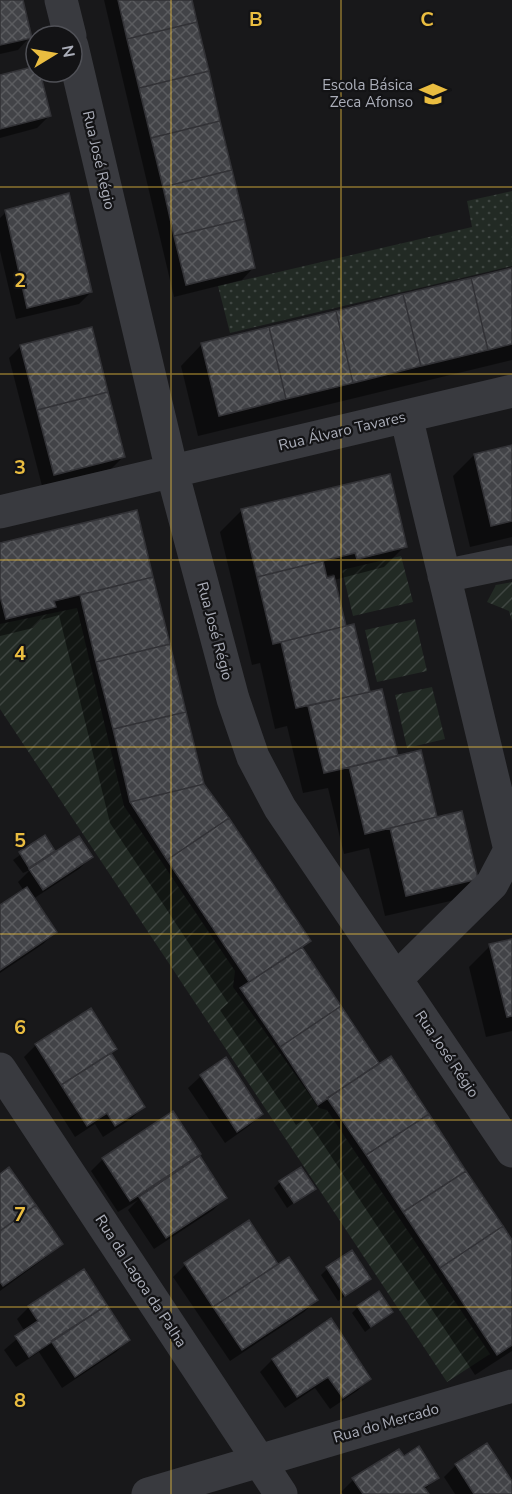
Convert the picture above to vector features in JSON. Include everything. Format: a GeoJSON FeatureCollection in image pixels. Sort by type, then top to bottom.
{"type":"FeatureCollection","features":[{"type":"Feature","properties":{"kind":"street"},"geometry":{"type":"LineString","coordinates":[[61,0],[67,24]]}},
{"type":"Feature","properties":{"kind":"street","name":"Rua José Régio"},"geometry":{"type":"LineString","coordinates":[[81,84],[172,471],[233,699],[253,757],[280,808],[512,1151]]}},
{"type":"Feature","properties":{"kind":"street","name":"Rua Álvaro Tavares"},"geometry":{"type":"LineString","coordinates":[[0,512],[512,392]]}},
{"type":"Feature","properties":{"kind":"street"},"geometry":{"type":"LineString","coordinates":[[396,979],[492,884],[511,850],[406,416]]}},
{"type":"Feature","properties":{"kind":"street"},"geometry":{"type":"LineString","coordinates":[[444,576],[512,562]]}},
{"type":"Feature","properties":{"kind":"street","name":"Rua da Lagoa da Palha"},"geometry":{"type":"LineString","coordinates":[[0,1069],[281,1494]]}},
{"type":"Feature","properties":{"kind":"street","name":"Rua do Mercado"},"geometry":{"type":"LineString","coordinates":[[148,1494],[512,1386]]}},
{"type":"Feature","properties":{"kind":"shaded area"},"geometry":{"type":"Polygon","coordinates":[[[512,191],[512,266],[230,333],[218,286],[472,227],[467,201],[512,191]]]}},
{"type":"Feature","properties":{"kind":"shaded area"},"geometry":{"type":"Polygon","coordinates":[[[401,556],[413,602],[353,616],[342,570],[401,556]]]}},
{"type":"Feature","properties":{"kind":"shaded area"},"geometry":{"type":"Polygon","coordinates":[[[512,582],[512,621],[509,611],[487,602],[496,585],[512,582]]]}},
{"type":"Feature","properties":{"kind":"shaded area"},"geometry":{"type":"Polygon","coordinates":[[[77,608],[124,806],[235,971],[233,987],[319,1108],[327,1110],[490,1354],[447,1382],[0,709],[0,624],[77,608]]]}},
{"type":"Feature","properties":{"kind":"shaded area"},"geometry":{"type":"Polygon","coordinates":[[[415,619],[427,671],[377,682],[365,630],[415,619]]]}},
{"type":"Feature","properties":{"kind":"shaded area"},"geometry":{"type":"Polygon","coordinates":[[[432,687],[445,739],[407,748],[395,695],[432,687]]]}},
{"type":"Feature","properties":{"kind":"building"},"geometry":{"type":"Polygon","coordinates":[[[0,0],[23,0],[29,24],[24,24],[24,40],[0,45],[0,0]]]}},
{"type":"Feature","properties":{"kind":"building"},"geometry":{"type":"Polygon","coordinates":[[[118,0],[192,0],[197,22],[127,39],[118,0]]]}},
{"type":"Feature","properties":{"kind":"building"},"geometry":{"type":"Polygon","coordinates":[[[197,22],[209,71],[139,88],[127,39],[197,22]]]}},
{"type":"Feature","properties":{"kind":"building"},"geometry":{"type":"Polygon","coordinates":[[[24,69],[24,84],[43,84],[51,116],[0,129],[0,75],[24,69]]]}},
{"type":"Feature","properties":{"kind":"building"},"geometry":{"type":"Polygon","coordinates":[[[209,71],[220,121],[151,138],[139,88],[209,71]]]}},
{"type":"Feature","properties":{"kind":"building"},"geometry":{"type":"Polygon","coordinates":[[[220,121],[232,170],[163,187],[151,138],[220,121]]]}},
{"type":"Feature","properties":{"kind":"building"},"geometry":{"type":"Polygon","coordinates":[[[232,170],[244,219],[174,236],[163,187],[232,170]]]}},
{"type":"Feature","properties":{"kind":"building"},"geometry":{"type":"Polygon","coordinates":[[[69,193],[92,292],[27,308],[5,210],[69,193]]]}},
{"type":"Feature","properties":{"kind":"building"},"geometry":{"type":"Polygon","coordinates":[[[244,219],[255,268],[186,285],[174,236],[244,219]]]}},
{"type":"Feature","properties":{"kind":"building"},"geometry":{"type":"Polygon","coordinates":[[[512,268],[512,344],[488,350],[471,278],[512,268]]]}},
{"type":"Feature","properties":{"kind":"building"},"geometry":{"type":"Polygon","coordinates":[[[471,278],[488,350],[421,366],[403,294],[471,278]]]}},
{"type":"Feature","properties":{"kind":"building"},"geometry":{"type":"Polygon","coordinates":[[[403,294],[421,366],[353,383],[336,311],[403,294]]]}},
{"type":"Feature","properties":{"kind":"building"},"geometry":{"type":"Polygon","coordinates":[[[336,311],[353,383],[286,399],[269,327],[336,311]]]}},
{"type":"Feature","properties":{"kind":"building"},"geometry":{"type":"Polygon","coordinates":[[[92,327],[108,392],[37,410],[20,345],[92,327]]]}},
{"type":"Feature","properties":{"kind":"building"},"geometry":{"type":"Polygon","coordinates":[[[269,327],[286,399],[219,416],[201,343],[269,327]]]}},
{"type":"Feature","properties":{"kind":"building"},"geometry":{"type":"Polygon","coordinates":[[[108,392],[125,457],[54,475],[37,410],[108,392]]]}},
{"type":"Feature","properties":{"kind":"building"},"geometry":{"type":"Polygon","coordinates":[[[512,445],[512,521],[491,526],[474,454],[512,445]]]}},
{"type":"Feature","properties":{"kind":"building"},"geometry":{"type":"Polygon","coordinates":[[[390,474],[407,547],[357,559],[355,553],[257,577],[241,509],[390,474]]]}},
{"type":"Feature","properties":{"kind":"building"},"geometry":{"type":"Polygon","coordinates":[[[137,510],[153,577],[54,601],[56,607],[6,619],[0,596],[0,543],[137,510]]]}},
{"type":"Feature","properties":{"kind":"building"},"geometry":{"type":"Polygon","coordinates":[[[323,561],[327,578],[334,576],[346,626],[273,644],[257,577],[323,561]]]}},
{"type":"Feature","properties":{"kind":"building"},"geometry":{"type":"Polygon","coordinates":[[[153,577],[170,644],[96,662],[80,595],[153,577]]]}},
{"type":"Feature","properties":{"kind":"building"},"geometry":{"type":"Polygon","coordinates":[[[354,624],[370,692],[296,708],[281,642],[354,624]]]}},
{"type":"Feature","properties":{"kind":"building"},"geometry":{"type":"Polygon","coordinates":[[[170,644],[186,712],[113,729],[96,662],[170,644]]]}},
{"type":"Feature","properties":{"kind":"building"},"geometry":{"type":"Polygon","coordinates":[[[382,689],[398,756],[324,773],[308,706],[382,689]]]}},
{"type":"Feature","properties":{"kind":"building"},"geometry":{"type":"Polygon","coordinates":[[[186,712],[204,784],[130,802],[113,729],[186,712]]]}},
{"type":"Feature","properties":{"kind":"building"},"geometry":{"type":"Polygon","coordinates":[[[421,750],[437,817],[365,834],[349,767],[421,750]]]}},
{"type":"Feature","properties":{"kind":"building"},"geometry":{"type":"Polygon","coordinates":[[[204,784],[229,818],[167,860],[130,802],[204,784]]]}},
{"type":"Feature","properties":{"kind":"building"},"geometry":{"type":"Polygon","coordinates":[[[462,811],[478,879],[406,896],[390,828],[462,811]]]}},
{"type":"Feature","properties":{"kind":"building"},"geometry":{"type":"Polygon","coordinates":[[[229,818],[311,941],[249,982],[167,860],[229,818]]]}},
{"type":"Feature","properties":{"kind":"building"},"geometry":{"type":"Polygon","coordinates":[[[45,835],[55,851],[29,868],[19,852],[45,835]]]}},
{"type":"Feature","properties":{"kind":"building"},"geometry":{"type":"Polygon","coordinates":[[[79,836],[93,857],[43,890],[29,869],[79,836]]]}},
{"type":"Feature","properties":{"kind":"building"},"geometry":{"type":"Polygon","coordinates":[[[27,887],[57,932],[0,970],[0,905],[27,887]]]}},
{"type":"Feature","properties":{"kind":"building"},"geometry":{"type":"Polygon","coordinates":[[[512,939],[512,1016],[507,1017],[489,944],[512,939]]]}},
{"type":"Feature","properties":{"kind":"building"},"geometry":{"type":"Polygon","coordinates":[[[302,947],[341,1006],[280,1047],[240,988],[302,947]]]}},
{"type":"Feature","properties":{"kind":"building"},"geometry":{"type":"Polygon","coordinates":[[[341,1006],[379,1063],[318,1105],[280,1047],[341,1006]]]}},
{"type":"Feature","properties":{"kind":"building"},"geometry":{"type":"Polygon","coordinates":[[[91,1008],[117,1049],[61,1085],[35,1044],[91,1008]]]}},
{"type":"Feature","properties":{"kind":"building"},"geometry":{"type":"Polygon","coordinates":[[[111,1053],[145,1107],[115,1126],[107,1113],[87,1126],[61,1085],[111,1053]]]}},
{"type":"Feature","properties":{"kind":"building"},"geometry":{"type":"Polygon","coordinates":[[[391,1056],[429,1114],[366,1155],[327,1098],[391,1056]]]}},
{"type":"Feature","properties":{"kind":"building"},"geometry":{"type":"Polygon","coordinates":[[[226,1057],[263,1114],[237,1132],[200,1075],[226,1057]]]}},
{"type":"Feature","properties":{"kind":"building"},"geometry":{"type":"Polygon","coordinates":[[[173,1111],[201,1154],[130,1201],[102,1158],[173,1111]]]}},
{"type":"Feature","properties":{"kind":"building"},"geometry":{"type":"Polygon","coordinates":[[[429,1114],[466,1171],[403,1212],[366,1155],[429,1114]]]}},
{"type":"Feature","properties":{"kind":"building"},"geometry":{"type":"Polygon","coordinates":[[[200,1156],[227,1198],[166,1238],[139,1197],[200,1156]]]}},
{"type":"Feature","properties":{"kind":"building"},"geometry":{"type":"Polygon","coordinates":[[[9,1167],[36,1205],[0,1231],[0,1174],[9,1167]]]}},
{"type":"Feature","properties":{"kind":"building"},"geometry":{"type":"Polygon","coordinates":[[[301,1167],[316,1189],[294,1203],[279,1181],[301,1167]]]}},
{"type":"Feature","properties":{"kind":"building"},"geometry":{"type":"Polygon","coordinates":[[[466,1171],[503,1226],[440,1268],[403,1212],[466,1171]]]}},
{"type":"Feature","properties":{"kind":"building"},"geometry":{"type":"Polygon","coordinates":[[[36,1205],[63,1244],[3,1286],[0,1282],[0,1231],[36,1205]]]}},
{"type":"Feature","properties":{"kind":"building"},"geometry":{"type":"Polygon","coordinates":[[[249,1220],[278,1264],[213,1307],[184,1263],[249,1220]]]}},
{"type":"Feature","properties":{"kind":"building"},"geometry":{"type":"Polygon","coordinates":[[[503,1226],[512,1240],[512,1345],[497,1355],[440,1268],[503,1226]]]}},
{"type":"Feature","properties":{"kind":"building"},"geometry":{"type":"Polygon","coordinates":[[[352,1250],[371,1279],[345,1296],[326,1267],[352,1250]]]}},
{"type":"Feature","properties":{"kind":"building"},"geometry":{"type":"Polygon","coordinates":[[[289,1257],[318,1300],[242,1350],[213,1307],[289,1257]]]}},
{"type":"Feature","properties":{"kind":"building"},"geometry":{"type":"Polygon","coordinates":[[[84,1269],[107,1305],[29,1357],[15,1336],[38,1321],[28,1306],[84,1269]]]}},
{"type":"Feature","properties":{"kind":"building"},"geometry":{"type":"Polygon","coordinates":[[[379,1291],[393,1312],[371,1327],[357,1306],[379,1291]]]}},
{"type":"Feature","properties":{"kind":"building"},"geometry":{"type":"Polygon","coordinates":[[[107,1305],[130,1340],[75,1377],[51,1341],[107,1305]]]}},
{"type":"Feature","properties":{"kind":"building"},"geometry":{"type":"Polygon","coordinates":[[[331,1318],[371,1379],[343,1398],[328,1377],[297,1397],[272,1359],[331,1318]]]}},
{"type":"Feature","properties":{"kind":"building"},"geometry":{"type":"Polygon","coordinates":[[[487,1443],[512,1481],[512,1494],[474,1494],[455,1464],[487,1443]]]}},
{"type":"Feature","properties":{"kind":"building"},"geometry":{"type":"Polygon","coordinates":[[[419,1446],[439,1478],[424,1487],[429,1494],[363,1494],[352,1478],[399,1449],[404,1456],[419,1446]]]}},
{"type":"Feature","properties":{"kind":"place","name":"Escola Básica Zeca Afonso"},"geometry":{"type":"Point","coordinates":[433,94]}}]}
